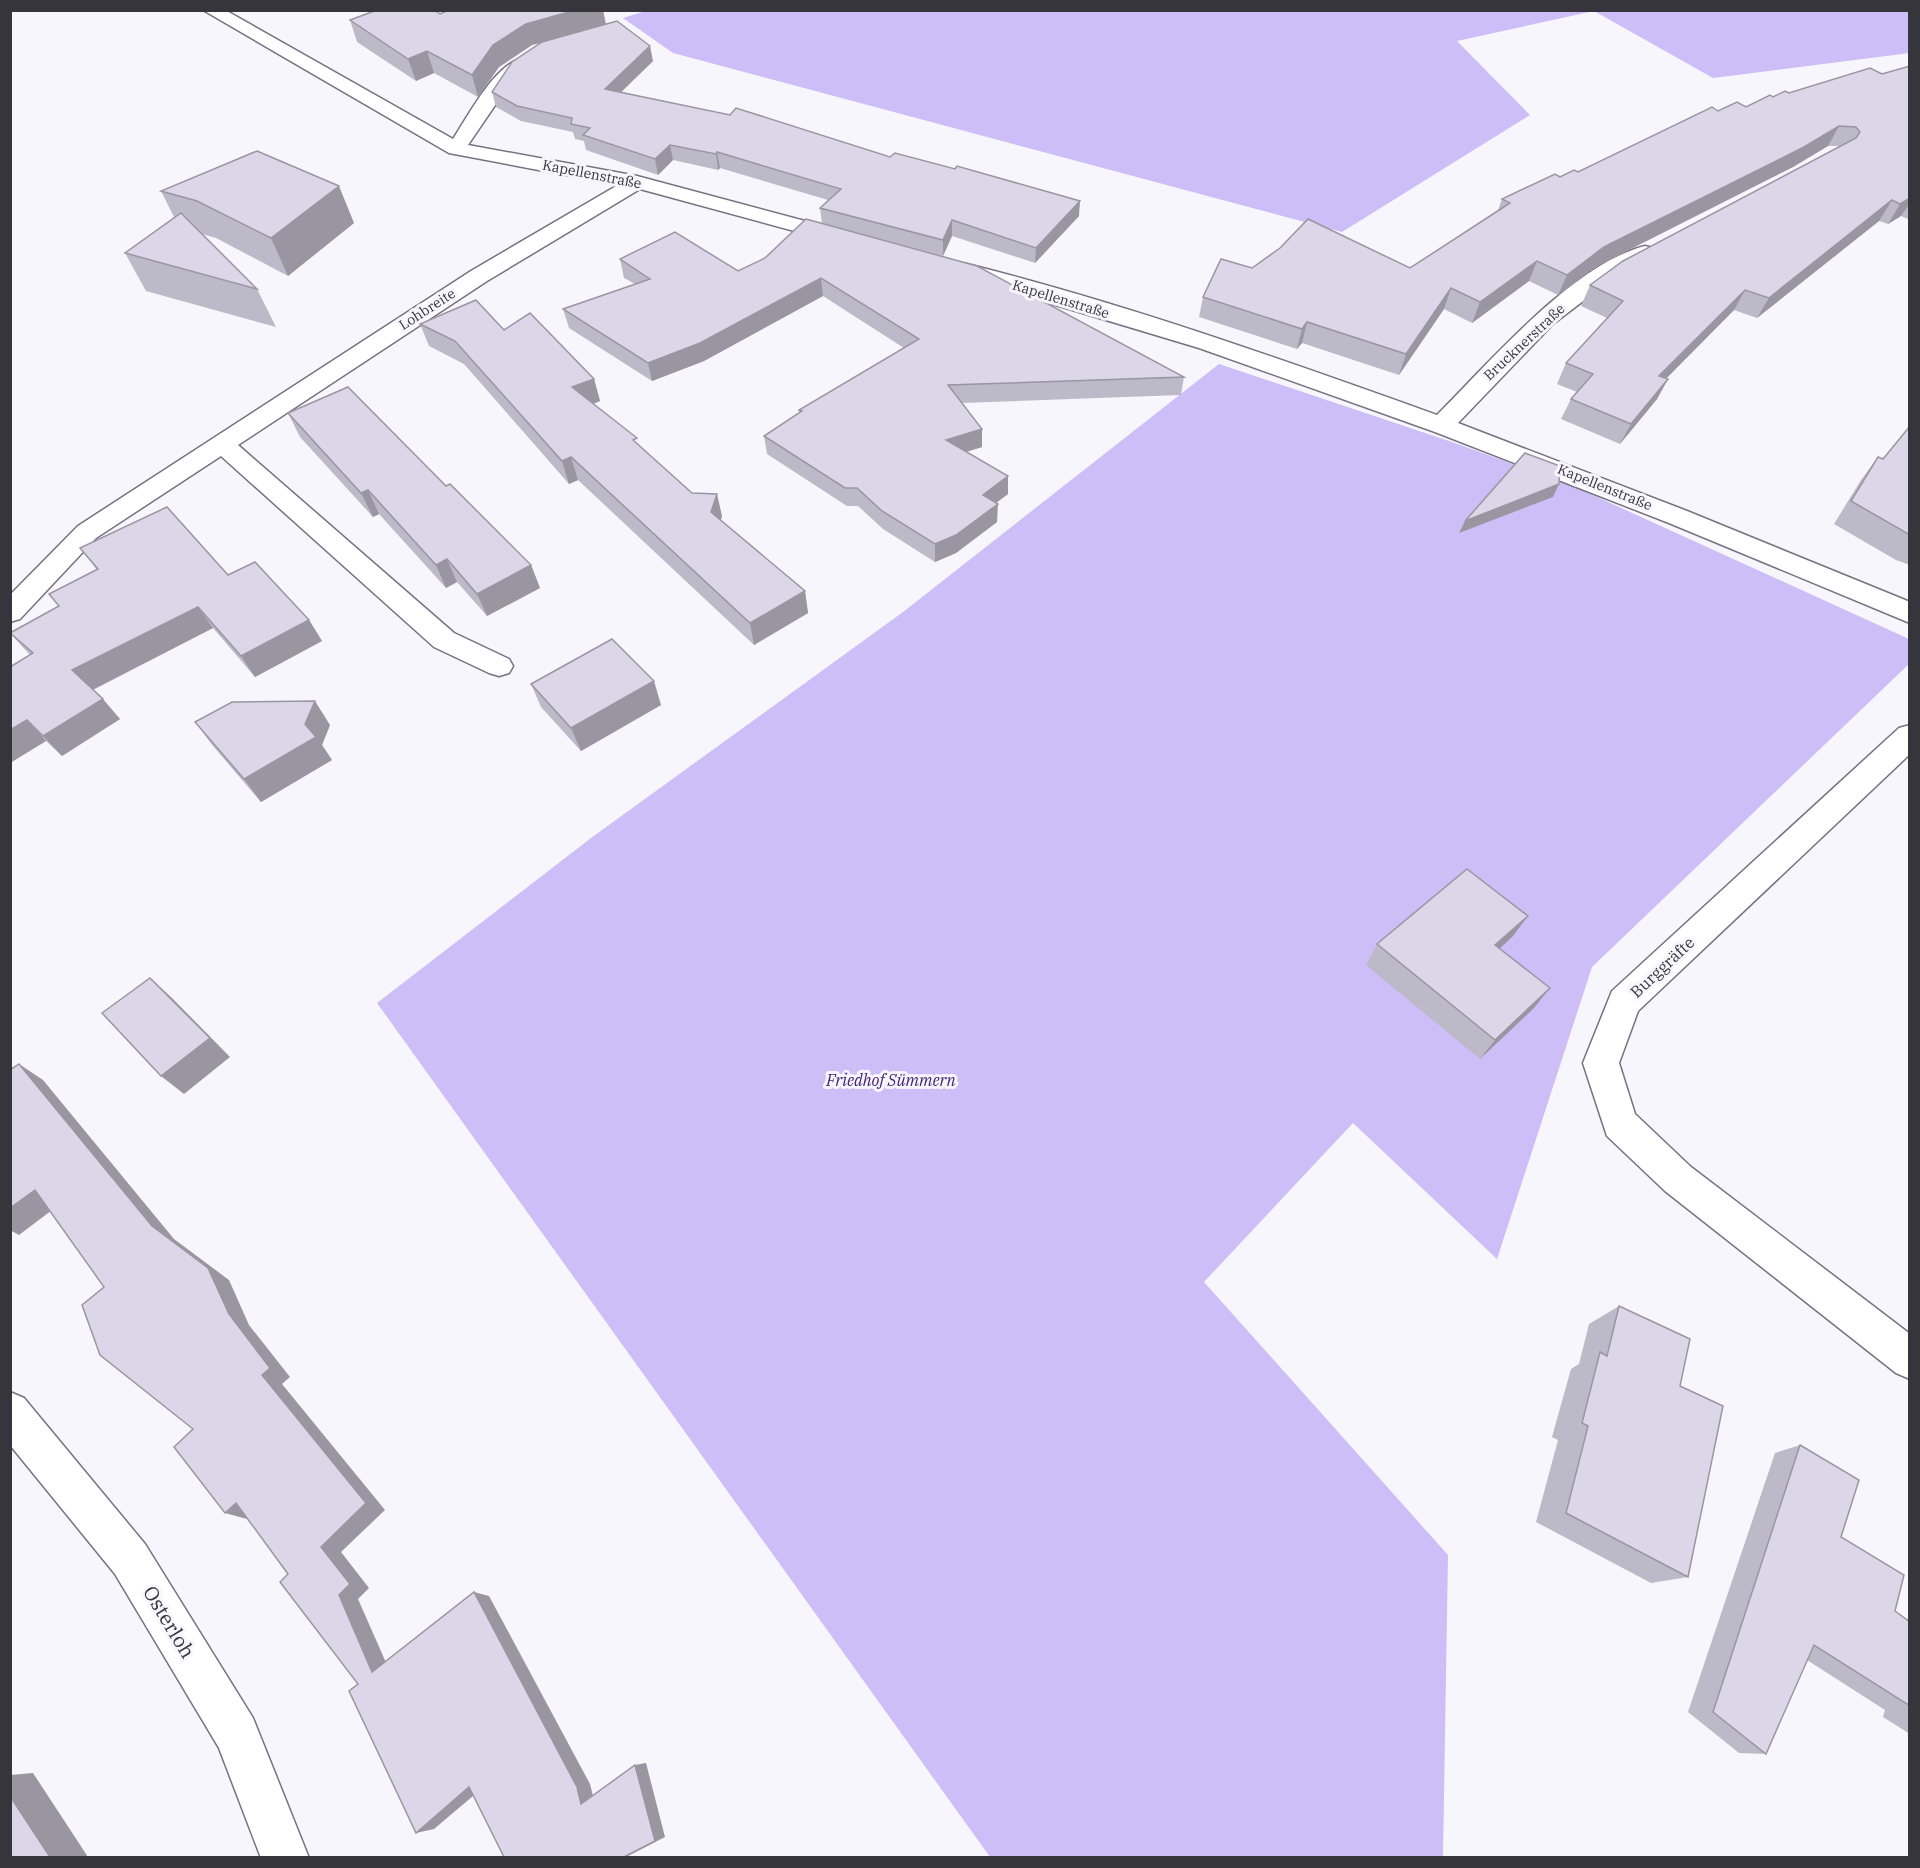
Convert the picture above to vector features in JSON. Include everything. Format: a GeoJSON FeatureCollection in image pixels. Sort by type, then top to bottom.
{"type":"FeatureCollection","features":[{"type":"Feature","properties":{"kind":"street","name":"Kapellenstraße"},"geometry":{"type":"LineString","coordinates":[[211,10],[456,149],[637,182],[864,243]]}},
{"type":"Feature","properties":{"kind":"street"},"geometry":{"type":"LineString","coordinates":[[456,149],[508,72],[539,51]]}},
{"type":"Feature","properties":{"kind":"street","name":"Lohbreite"},"geometry":{"type":"LineString","coordinates":[[10,612],[87,532],[479,276],[637,182]]}},
{"type":"Feature","properties":{"kind":"street","name":"Brucknerstraße"},"geometry":{"type":"LineString","coordinates":[[1442,425],[1545,318],[1604,274],[1666,242]]}},
{"type":"Feature","properties":{"kind":"street","name":"Kapellenstraße"},"geometry":{"type":"LineString","coordinates":[[943,265],[1045,292],[1442,425],[1577,476],[1910,613]]}},
{"type":"Feature","properties":{"kind":"street"},"geometry":{"type":"LineString","coordinates":[[221,443],[444,640],[499,666]]}},
{"type":"Feature","properties":{"kind":"street","name":"Burggräfte"},"geometry":{"type":"LineString","coordinates":[[1910,736],[1624,1002],[1601,1063],[1620,1124],[1678,1179],[1910,1359]]}},
{"type":"Feature","properties":{"kind":"street","name":"Osterloh"},"geometry":{"type":"LineString","coordinates":[[10,1412],[130,1559],[237,1734],[285,1857]]}},
{"type":"Feature","properties":{"kind":"green space"},"geometry":{"type":"Polygon","coordinates":[[[649,10],[1909,10],[1910,53],[1713,78],[1594,11],[1457,41],[1530,115],[1342,232],[673,53],[623,18],[649,10]]]}},
{"type":"Feature","properties":{"kind":"green space","name":"Friedhof Sümmern"},"geometry":{"type":"Polygon","coordinates":[[[1219,364],[1455,443],[1573,486],[1909,639],[1909,664],[1592,967],[1497,1259],[1353,1123],[1204,1282],[1448,1555],[1443,1857],[990,1857],[377,1003],[591,838],[903,612],[1219,364]]]}},
{"type":"Feature","properties":{"kind":"building"},"geometry":{"type":"Polygon","coordinates":[[[377,10],[434,10],[440,14],[449,10],[576,10],[526,24],[493,45],[472,75],[427,51],[408,59],[350,20],[377,10]]]}},
{"type":"Feature","properties":{"kind":"building"},"geometry":{"type":"Polygon","coordinates":[[[617,21],[650,46],[605,89],[730,115],[736,108],[890,157],[895,153],[955,169],[957,166],[1080,201],[1036,248],[952,220],[943,240],[820,208],[841,189],[717,152],[716,154],[670,145],[655,159],[583,135],[590,128],[571,124],[572,118],[517,106],[492,92],[512,62],[542,42],[617,21]]]}},
{"type":"Feature","properties":{"kind":"building"},"geometry":{"type":"Polygon","coordinates":[[[1910,66],[1910,198],[1900,204],[1892,200],[1769,298],[1745,290],[1659,376],[1668,379],[1631,424],[1571,399],[1593,374],[1566,363],[1623,301],[1590,285],[1623,261],[1856,138],[1860,132],[1856,127],[1839,126],[1804,147],[1604,247],[1567,275],[1537,261],[1480,302],[1451,288],[1406,354],[1307,322],[1302,329],[1203,297],[1221,259],[1252,268],[1280,248],[1308,219],[1410,268],[1510,203],[1502,199],[1555,174],[1560,177],[1574,170],[1578,172],[1712,107],[1718,111],[1737,102],[1746,107],[1770,95],[1773,97],[1785,91],[1789,93],[1870,68],[1882,74],[1910,66]]]}},
{"type":"Feature","properties":{"kind":"building"},"geometry":{"type":"Polygon","coordinates":[[[257,151],[339,186],[271,238],[197,201],[161,191],[257,151]]]}},
{"type":"Feature","properties":{"kind":"building"},"geometry":{"type":"Polygon","coordinates":[[[181,213],[257,289],[125,253],[181,213]]]}},
{"type":"Feature","properties":{"kind":"building"},"geometry":{"type":"Polygon","coordinates":[[[806,219],[977,266],[1184,377],[948,385],[982,429],[946,440],[1008,476],[983,495],[998,504],[956,535],[935,544],[882,511],[857,488],[845,488],[764,436],[802,411],[799,410],[919,339],[821,278],[700,343],[648,363],[563,309],[650,279],[620,259],[675,232],[738,271],[765,258],[806,219]]]}},
{"type":"Feature","properties":{"kind":"building"},"geometry":{"type":"Polygon","coordinates":[[[476,300],[504,330],[530,313],[594,379],[572,387],[637,438],[633,440],[692,493],[717,494],[711,512],[805,591],[750,623],[571,457],[562,461],[455,341],[420,324],[476,300]]]}},
{"type":"Feature","properties":{"kind":"building"},"geometry":{"type":"Polygon","coordinates":[[[348,387],[446,486],[450,484],[531,565],[477,594],[447,559],[436,565],[368,490],[361,493],[288,413],[348,387]]]}},
{"type":"Feature","properties":{"kind":"building"},"geometry":{"type":"Polygon","coordinates":[[[1910,426],[1910,535],[1851,501],[1878,457],[1883,459],[1910,426]]]}},
{"type":"Feature","properties":{"kind":"building"},"geometry":{"type":"Polygon","coordinates":[[[1525,453],[1560,466],[1559,484],[1465,521],[1525,453]]]}},
{"type":"Feature","properties":{"kind":"building"},"geometry":{"type":"Polygon","coordinates":[[[167,507],[228,575],[255,562],[309,620],[241,656],[198,607],[72,670],[103,699],[43,736],[27,720],[10,730],[10,667],[33,653],[10,633],[59,606],[49,594],[98,569],[80,548],[167,507]]]}},
{"type":"Feature","properties":{"kind":"building"},"geometry":{"type":"Polygon","coordinates":[[[612,639],[654,681],[571,728],[531,684],[612,639]]]}},
{"type":"Feature","properties":{"kind":"building"},"geometry":{"type":"Polygon","coordinates":[[[315,701],[305,724],[316,737],[244,779],[195,722],[232,702],[315,701]]]}},
{"type":"Feature","properties":{"kind":"building"},"geometry":{"type":"Polygon","coordinates":[[[1467,869],[1528,916],[1495,945],[1550,988],[1495,1040],[1377,944],[1467,869]]]}},
{"type":"Feature","properties":{"kind":"building"},"geometry":{"type":"Polygon","coordinates":[[[150,978],[210,1038],[161,1076],[102,1013],[150,978]]]}},
{"type":"Feature","properties":{"kind":"building"},"geometry":{"type":"Polygon","coordinates":[[[19,1064],[152,1226],[208,1268],[229,1314],[270,1368],[262,1375],[366,1503],[321,1547],[350,1584],[339,1595],[372,1672],[474,1592],[577,1787],[581,1804],[635,1765],[655,1841],[624,1857],[504,1857],[469,1787],[416,1833],[349,1691],[358,1684],[280,1582],[288,1574],[236,1503],[225,1513],[174,1447],[193,1429],[100,1355],[82,1305],[104,1287],[35,1190],[10,1208],[10,1070],[19,1064]]]}},
{"type":"Feature","properties":{"kind":"building"},"geometry":{"type":"Polygon","coordinates":[[[1619,1306],[1690,1339],[1680,1386],[1723,1406],[1688,1577],[1566,1513],[1588,1426],[1582,1423],[1600,1352],[1607,1356],[1619,1306]]]}},
{"type":"Feature","properties":{"kind":"building"},"geometry":{"type":"Polygon","coordinates":[[[1800,1445],[1859,1480],[1841,1537],[1904,1575],[1895,1611],[1910,1622],[1910,1706],[1814,1645],[1766,1754],[1713,1712],[1800,1445]]]}},
{"type":"Feature","properties":{"kind":"building"},"geometry":{"type":"Polygon","coordinates":[[[10,1796],[50,1857],[10,1857],[10,1796]]]}}]}
